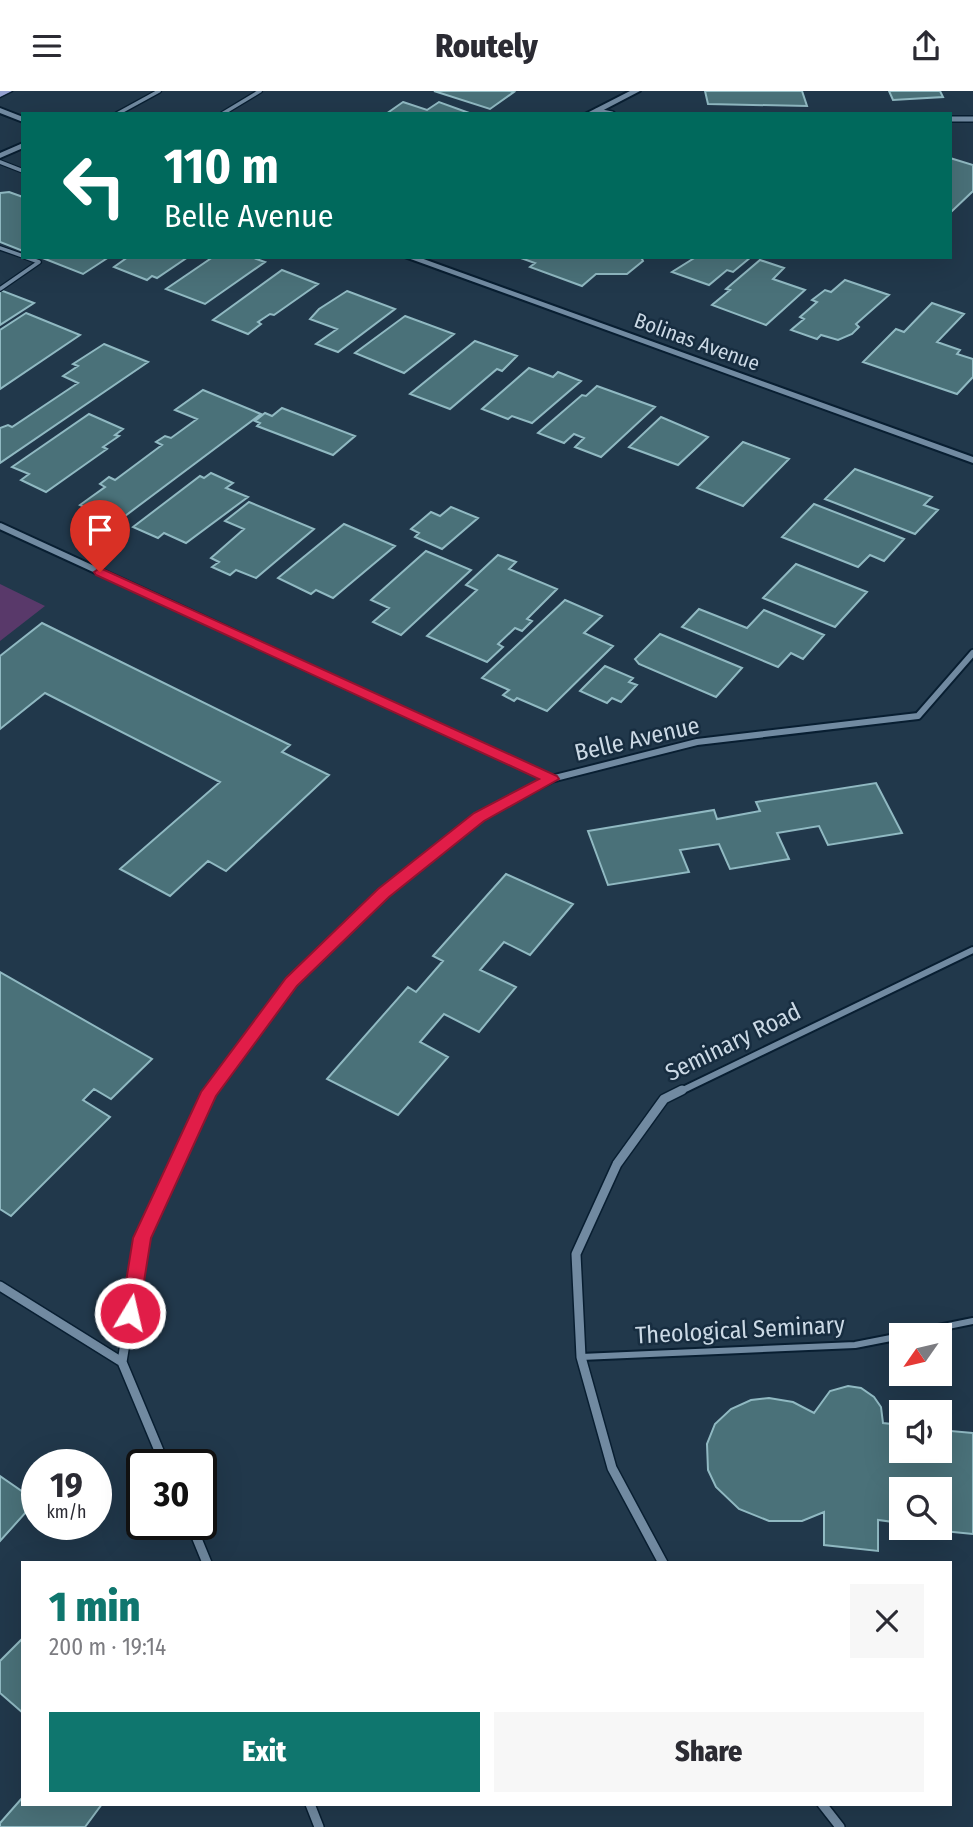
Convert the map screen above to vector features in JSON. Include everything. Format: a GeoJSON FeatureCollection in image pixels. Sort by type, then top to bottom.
{"type":"FeatureCollection","features":[{"type":"Feature","properties":{"kind":"main road"},"geometry":{"type":"LineString","coordinates":[[0,94],[7,91]]}},
{"type":"Feature","properties":{"kind":"street"},"geometry":{"type":"LineString","coordinates":[[593,112],[636,91]]}},
{"type":"Feature","properties":{"kind":"street"},"geometry":{"type":"LineString","coordinates":[[0,110],[21,119]]}},
{"type":"Feature","properties":{"kind":"street"},"geometry":{"type":"LineString","coordinates":[[952,118],[973,119]]}},
{"type":"Feature","properties":{"kind":"street"},"geometry":{"type":"LineString","coordinates":[[0,156],[21,146]]}},
{"type":"Feature","properties":{"kind":"street","name":"Bolinas Avenue"},"geometry":{"type":"LineString","coordinates":[[415,259],[973,460]]}},
{"type":"Feature","properties":{"kind":"street","name":"Belle Avenue"},"geometry":{"type":"LineString","coordinates":[[0,526],[551,779],[697,742],[918,716],[973,653]]}},
{"type":"Feature","properties":{"kind":"street"},"geometry":{"type":"LineString","coordinates":[[159,1449],[122,1362],[142,1238],[209,1092],[292,982],[384,893],[479,817],[551,779]]}},
{"type":"Feature","properties":{"kind":"street","name":"Seminary Road"},"geometry":{"type":"LineString","coordinates":[[662,1561],[612,1468],[580,1357],[576,1254],[617,1164],[664,1099],[973,950]]}},
{"type":"Feature","properties":{"kind":"street"},"geometry":{"type":"LineString","coordinates":[[0,1286],[122,1362]]}},
{"type":"Feature","properties":{"kind":"street"},"geometry":{"type":"LineString","coordinates":[[198,1540],[206,1561]]}},
{"type":"Feature","properties":{"kind":"street"},"geometry":{"type":"LineString","coordinates":[[311,1806],[319,1827]]}},
{"type":"Feature","properties":{"kind":"street"},"geometry":{"type":"LineString","coordinates":[[824,1806],[840,1827]]}},
{"type":"Feature","properties":{"kind":"lane"},"geometry":{"type":"LineString","coordinates":[[121,112],[159,91]]}},
{"type":"Feature","properties":{"kind":"lane"},"geometry":{"type":"LineString","coordinates":[[225,112],[260,91]]}},
{"type":"Feature","properties":{"kind":"lane"},"geometry":{"type":"LineString","coordinates":[[0,162],[21,170]]}},
{"type":"Feature","properties":{"kind":"lane"},"geometry":{"type":"LineString","coordinates":[[0,248],[21,256]]}},
{"type":"Feature","properties":{"kind":"lane"},"geometry":{"type":"LineString","coordinates":[[0,289],[39,263],[29,259]]}},
{"type":"Feature","properties":{"kind":"lane","name":"Theological Seminary"},"geometry":{"type":"LineString","coordinates":[[952,1325],[973,1321]]}},
{"type":"Feature","properties":{"kind":"lane","name":"Theological Seminary"},"geometry":{"type":"LineString","coordinates":[[580,1357],[855,1345],[889,1338]]}},
{"type":"Feature","properties":{"kind":"shaded area"},"geometry":{"type":"Polygon","coordinates":[[[0,584],[45,606],[0,641],[0,584]]]}},
{"type":"Feature","properties":{"kind":"building"},"geometry":{"type":"Polygon","coordinates":[[[434,91],[510,91],[514,92],[490,109],[434,91]]]}},
{"type":"Feature","properties":{"kind":"building"},"geometry":{"type":"Polygon","coordinates":[[[705,91],[802,91],[807,106],[708,104],[705,91]]]}},
{"type":"Feature","properties":{"kind":"building"},"geometry":{"type":"Polygon","coordinates":[[[889,91],[940,91],[943,97],[893,100],[889,91]]]}},
{"type":"Feature","properties":{"kind":"building"},"geometry":{"type":"Polygon","coordinates":[[[403,102],[427,110],[439,102],[466,112],[389,112],[403,102]]]}},
{"type":"Feature","properties":{"kind":"building"},"geometry":{"type":"Polygon","coordinates":[[[952,159],[973,165],[973,191],[952,211],[952,159]]]}},
{"type":"Feature","properties":{"kind":"building"},"geometry":{"type":"Polygon","coordinates":[[[9,192],[21,196],[21,250],[0,242],[0,193],[9,192]]]}},
{"type":"Feature","properties":{"kind":"building"},"geometry":{"type":"Polygon","coordinates":[[[45,259],[106,259],[83,274],[45,259]]]}},
{"type":"Feature","properties":{"kind":"building"},"geometry":{"type":"Polygon","coordinates":[[[125,259],[185,259],[157,278],[152,276],[147,280],[114,267],[125,259]]]}},
{"type":"Feature","properties":{"kind":"building"},"geometry":{"type":"Polygon","coordinates":[[[210,259],[257,259],[265,262],[205,304],[166,289],[210,259]]]}},
{"type":"Feature","properties":{"kind":"building"},"geometry":{"type":"Polygon","coordinates":[[[524,259],[643,261],[627,274],[596,274],[582,286],[530,267],[535,263],[524,259]]]}},
{"type":"Feature","properties":{"kind":"building"},"geometry":{"type":"Polygon","coordinates":[[[693,259],[749,259],[733,272],[727,270],[709,285],[672,272],[693,259]]]}},
{"type":"Feature","properties":{"kind":"building"},"geometry":{"type":"Polygon","coordinates":[[[760,260],[784,268],[773,279],[805,290],[766,325],[712,305],[730,290],[726,289],[760,260]]]}},
{"type":"Feature","properties":{"kind":"building"},"geometry":{"type":"Polygon","coordinates":[[[282,270],[318,284],[274,315],[270,314],[258,322],[261,324],[248,334],[213,320],[282,270]]]}},
{"type":"Feature","properties":{"kind":"building"},"geometry":{"type":"Polygon","coordinates":[[[845,280],[889,295],[856,324],[859,327],[852,334],[838,340],[821,335],[817,339],[791,330],[804,319],[800,317],[817,302],[812,300],[825,290],[831,292],[845,280]]]}},
{"type":"Feature","properties":{"kind":"building"},"geometry":{"type":"Polygon","coordinates":[[[0,290],[34,303],[0,325],[0,290]]]}},
{"type":"Feature","properties":{"kind":"building"},"geometry":{"type":"Polygon","coordinates":[[[347,291],[395,309],[338,352],[316,344],[337,329],[310,319],[319,309],[347,291]]]}},
{"type":"Feature","properties":{"kind":"building"},"geometry":{"type":"Polygon","coordinates":[[[932,303],[964,314],[937,342],[960,350],[957,354],[973,359],[973,377],[957,394],[863,362],[896,329],[904,332],[932,303]]]}},
{"type":"Feature","properties":{"kind":"building"},"geometry":{"type":"Polygon","coordinates":[[[26,313],[80,335],[0,389],[0,330],[26,313]]]}},
{"type":"Feature","properties":{"kind":"building"},"geometry":{"type":"Polygon","coordinates":[[[405,316],[454,334],[404,373],[355,353],[405,316]]]}},
{"type":"Feature","properties":{"kind":"building"},"geometry":{"type":"Polygon","coordinates":[[[475,341],[517,356],[502,371],[497,369],[450,409],[410,394],[475,341]]]}},
{"type":"Feature","properties":{"kind":"building"},"geometry":{"type":"Polygon","coordinates":[[[104,344],[148,362],[0,463],[0,428],[8,425],[12,427],[78,383],[63,376],[78,366],[73,364],[104,344]]]}},
{"type":"Feature","properties":{"kind":"building"},"geometry":{"type":"Polygon","coordinates":[[[529,368],[553,377],[558,372],[581,381],[532,423],[512,416],[508,419],[482,409],[529,368]]]}},
{"type":"Feature","properties":{"kind":"building"},"geometry":{"type":"Polygon","coordinates":[[[597,386],[655,407],[601,457],[575,447],[584,438],[574,434],[564,443],[538,433],[582,395],[586,396],[597,386]]]}},
{"type":"Feature","properties":{"kind":"building"},"geometry":{"type":"Polygon","coordinates":[[[203,390],[261,414],[117,522],[80,505],[105,487],[100,484],[109,477],[115,480],[162,445],[156,442],[165,436],[171,438],[197,419],[175,410],[203,390]]]}},
{"type":"Feature","properties":{"kind":"building"},"geometry":{"type":"Polygon","coordinates":[[[282,408],[355,436],[333,455],[257,426],[260,423],[255,421],[265,413],[272,416],[282,408]]]}},
{"type":"Feature","properties":{"kind":"building"},"geometry":{"type":"Polygon","coordinates":[[[89,414],[123,429],[115,435],[119,436],[103,447],[107,449],[46,492],[21,480],[29,474],[12,467],[89,414]]]}},
{"type":"Feature","properties":{"kind":"building"},"geometry":{"type":"Polygon","coordinates":[[[661,417],[708,437],[678,465],[629,447],[661,417]]]}},
{"type":"Feature","properties":{"kind":"building"},"geometry":{"type":"Polygon","coordinates":[[[743,442],[789,459],[743,506],[697,488],[743,442]]]}},
{"type":"Feature","properties":{"kind":"building"},"geometry":{"type":"Polygon","coordinates":[[[855,469],[932,497],[924,505],[938,510],[915,534],[825,499],[855,469]]]}},
{"type":"Feature","properties":{"kind":"building"},"geometry":{"type":"Polygon","coordinates":[[[211,473],[233,483],[226,488],[248,497],[186,543],[164,533],[158,538],[133,527],[200,476],[204,478],[211,473]]]}},
{"type":"Feature","properties":{"kind":"building"},"geometry":{"type":"Polygon","coordinates":[[[249,502],[314,529],[256,578],[236,570],[230,575],[212,567],[219,562],[211,558],[244,529],[225,521],[249,502]]]}},
{"type":"Feature","properties":{"kind":"building"},"geometry":{"type":"Polygon","coordinates":[[[814,504],[904,539],[884,561],[870,555],[858,567],[782,537],[814,504]]]}},
{"type":"Feature","properties":{"kind":"building"},"geometry":{"type":"Polygon","coordinates":[[[451,507],[478,518],[442,549],[415,537],[419,533],[411,529],[431,512],[440,516],[451,507]]]}},
{"type":"Feature","properties":{"kind":"building"},"geometry":{"type":"Polygon","coordinates":[[[344,524],[395,546],[333,598],[316,590],[311,594],[278,578],[344,524]]]}},
{"type":"Feature","properties":{"kind":"building"},"geometry":{"type":"Polygon","coordinates":[[[426,551],[471,570],[401,635],[373,622],[389,608],[371,600],[426,551]]]}},
{"type":"Feature","properties":{"kind":"building"},"geometry":{"type":"Polygon","coordinates":[[[498,555],[516,562],[509,569],[557,589],[527,619],[532,621],[522,631],[515,628],[498,644],[503,647],[487,662],[427,636],[477,590],[466,585],[498,555]]]}},
{"type":"Feature","properties":{"kind":"building"},"geometry":{"type":"Polygon","coordinates":[[[796,564],[867,592],[835,627],[763,598],[796,564]]]}},
{"type":"Feature","properties":{"kind":"building"},"geometry":{"type":"Polygon","coordinates":[[[565,600],[602,616],[584,633],[613,646],[547,711],[517,698],[514,701],[503,695],[509,690],[482,678],[565,600]]]}},
{"type":"Feature","properties":{"kind":"building"},"geometry":{"type":"Polygon","coordinates":[[[699,609],[747,628],[764,610],[824,635],[803,659],[791,653],[778,667],[682,627],[699,609]]]}},
{"type":"Feature","properties":{"kind":"building"},"geometry":{"type":"Polygon","coordinates":[[[42,623],[290,745],[282,752],[329,775],[226,871],[208,861],[170,896],[120,869],[220,782],[45,693],[0,729],[0,656],[42,623]]]}},
{"type":"Feature","properties":{"kind":"building"},"geometry":{"type":"Polygon","coordinates":[[[660,634],[742,668],[716,697],[639,664],[635,659],[660,634]]]}},
{"type":"Feature","properties":{"kind":"building"},"geometry":{"type":"Polygon","coordinates":[[[605,666],[633,678],[629,682],[637,685],[621,702],[612,698],[607,703],[580,691],[605,666]]]}},
{"type":"Feature","properties":{"kind":"building"},"geometry":{"type":"Polygon","coordinates":[[[876,783],[902,833],[828,845],[819,826],[777,833],[789,859],[730,869],[719,844],[680,850],[689,872],[608,885],[588,831],[714,810],[717,819],[760,811],[756,802],[876,783]]]}},
{"type":"Feature","properties":{"kind":"building"},"geometry":{"type":"Polygon","coordinates":[[[506,874],[573,904],[530,955],[504,942],[480,970],[516,987],[479,1032],[444,1014],[420,1042],[448,1057],[398,1115],[327,1079],[408,987],[416,992],[443,961],[433,956],[506,874]]]}},
{"type":"Feature","properties":{"kind":"building"},"geometry":{"type":"Polygon","coordinates":[[[0,972],[152,1059],[111,1099],[94,1089],[83,1100],[110,1117],[11,1216],[0,1209],[0,972]]]}},
{"type":"Feature","properties":{"kind":"building"},"geometry":{"type":"Polygon","coordinates":[[[848,1386],[861,1388],[874,1397],[881,1407],[883,1423],[889,1424],[889,1463],[952,1463],[952,1431],[973,1433],[973,1534],[952,1532],[952,1477],[889,1477],[889,1521],[878,1520],[878,1551],[824,1545],[824,1512],[802,1521],[769,1521],[739,1509],[716,1487],[708,1470],[707,1444],[715,1424],[731,1409],[751,1400],[769,1398],[793,1402],[814,1413],[830,1391],[848,1386]]]}},
{"type":"Feature","properties":{"kind":"building"},"geometry":{"type":"Polygon","coordinates":[[[0,1476],[21,1491],[21,1518],[0,1541],[0,1476]]]}},
{"type":"Feature","properties":{"kind":"building"},"geometry":{"type":"Polygon","coordinates":[[[21,1640],[21,1711],[0,1693],[0,1661],[21,1640]]]}},
{"type":"Feature","properties":{"kind":"building"},"geometry":{"type":"Polygon","coordinates":[[[21,1799],[21,1806],[101,1806],[85,1827],[0,1827],[0,1823],[21,1799]]]}},
{"type":"Feature","properties":{"kind":"route"},"geometry":{"type":"LineString","coordinates":[[100,572],[551,779],[479,817],[384,893],[292,982],[209,1092],[142,1238],[130,1313]]}}]}
